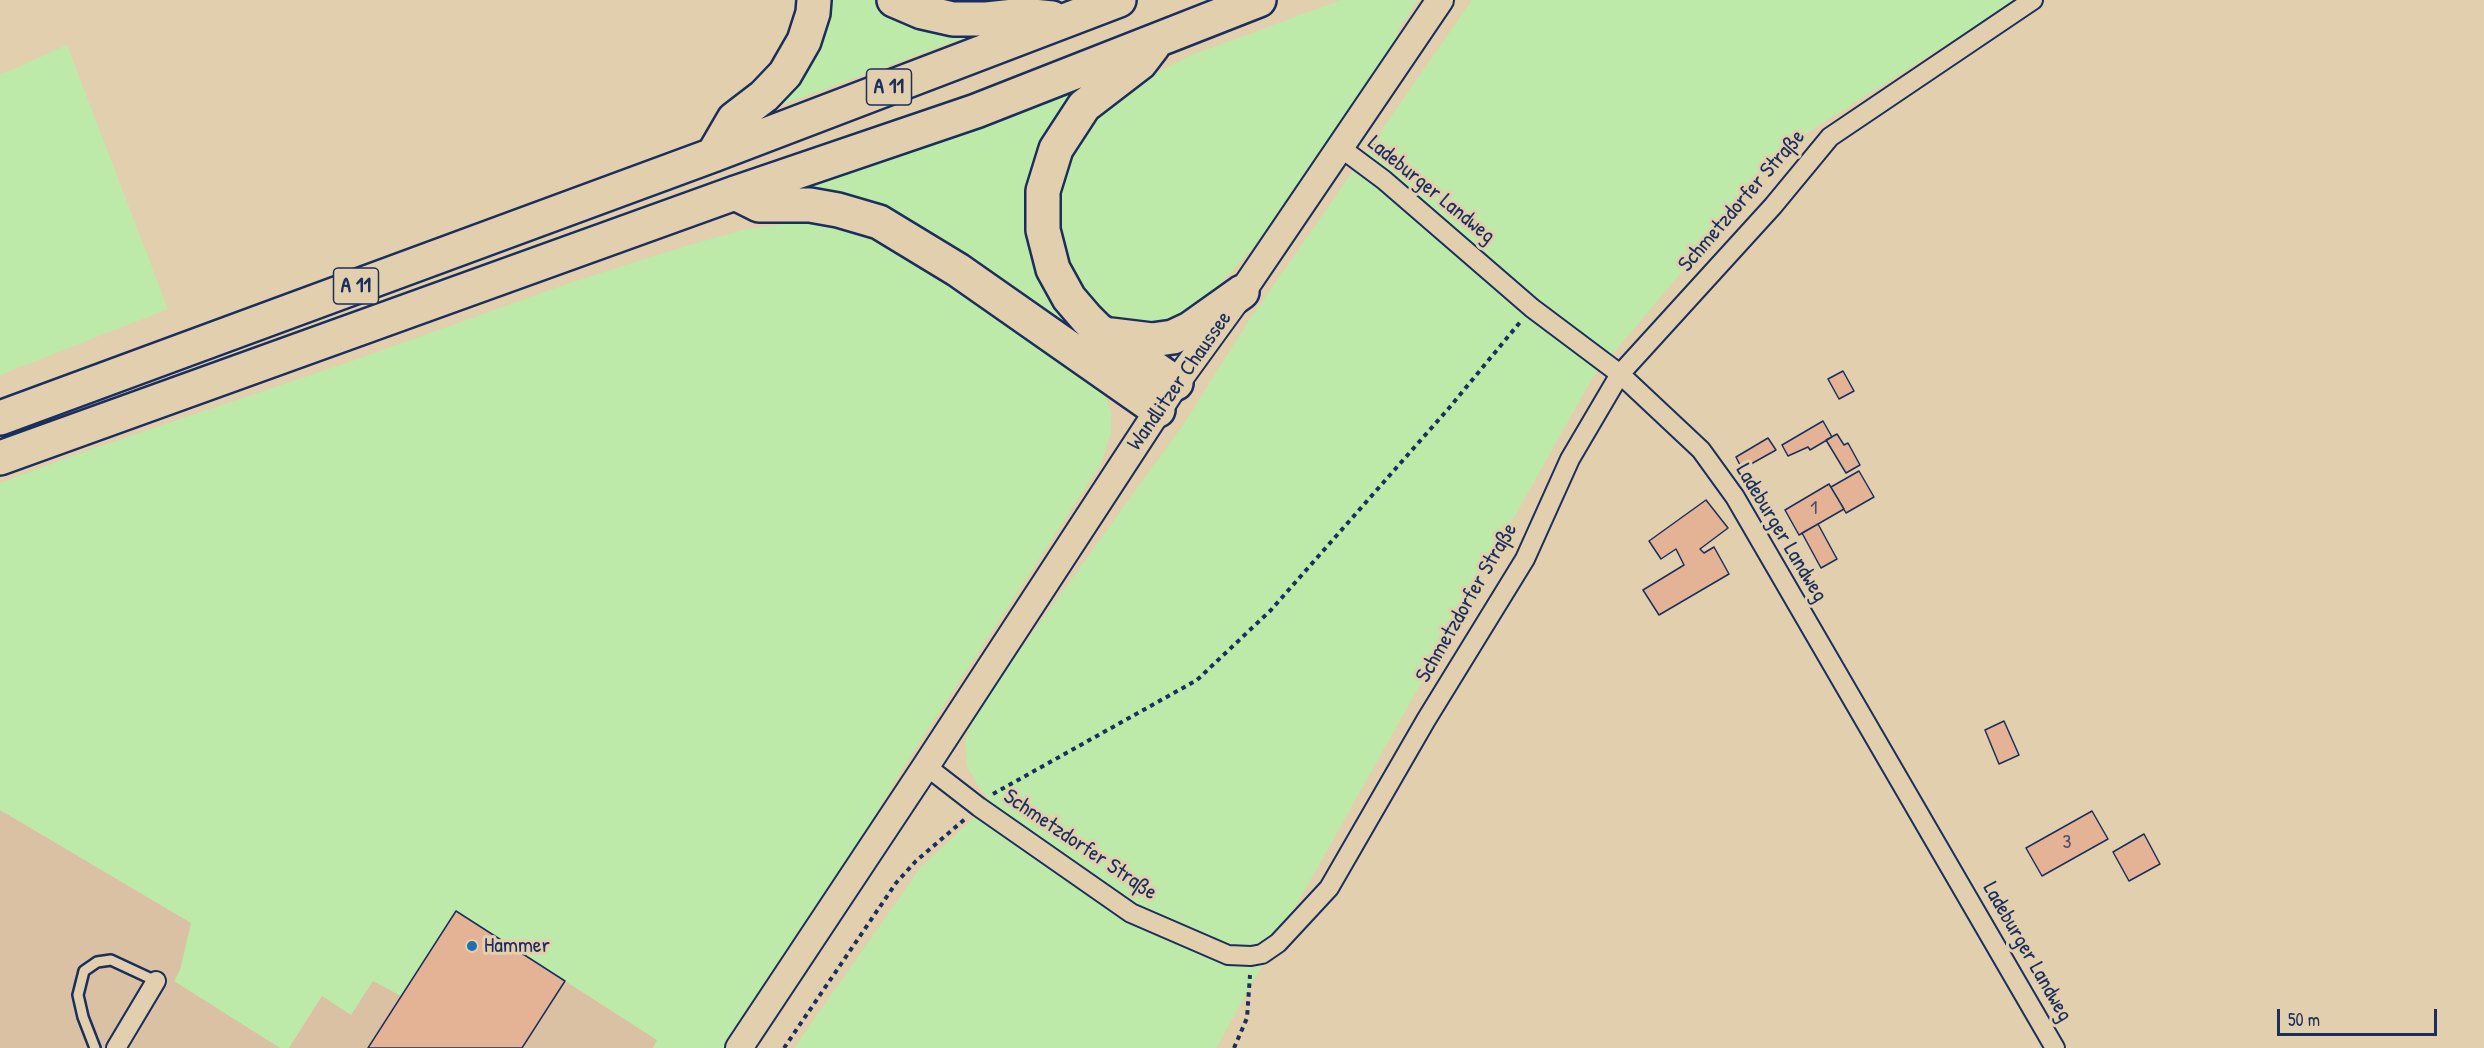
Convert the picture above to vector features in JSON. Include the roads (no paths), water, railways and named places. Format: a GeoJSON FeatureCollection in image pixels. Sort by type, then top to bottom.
{"type":"FeatureCollection","features":[{"type":"Feature","properties":{"kind":"highway"},"geometry":{"type":"LineString","coordinates":[[713,154],[734,119],[764,96],[786,74],[804,41],[813,13],[814,0]]}},
{"type":"Feature","properties":{"kind":"highway"},"geometry":{"type":"LineString","coordinates":[[894,0],[922,12],[953,19],[987,20],[1023,15],[1066,19]]}},
{"type":"Feature","properties":{"kind":"highway","name":"A 11"},"geometry":{"type":"LineString","coordinates":[[0,418],[713,154],[1119,0]]}},
{"type":"Feature","properties":{"kind":"highway","name":"A 11"},"geometry":{"type":"LineString","coordinates":[[0,458],[735,194],[976,111],[1259,0]]}},
{"type":"Feature","properties":{"kind":"highway"},"geometry":{"type":"LineString","coordinates":[[1159,38],[1140,63],[1084,106],[1056,149],[1043,191],[1043,230],[1053,269],[1069,298],[1097,329],[1176,383]]}},
{"type":"Feature","properties":{"kind":"highway"},"geometry":{"type":"LineString","coordinates":[[735,194],[759,205],[810,205],[838,210],[879,222],[958,270],[1158,410]]}},
{"type":"Feature","properties":{"kind":"highway"},"geometry":{"type":"LineString","coordinates":[[1097,329],[1130,339],[1152,340],[1173,337],[1190,329],[1242,292]]}},
{"type":"Feature","properties":{"kind":"main road","name":"Wandlitzer Chaussee"},"geometry":{"type":"LineString","coordinates":[[739,1048],[1176,383],[1242,292],[1436,6]]}},
{"type":"Feature","properties":{"kind":"street","name":"Schmetzdorfer Straße"},"geometry":{"type":"LineString","coordinates":[[926,766],[979,807],[1131,913],[1228,955],[1262,954],[1278,944],[1329,888],[1426,720],[1525,559],[1570,459],[1620,374],[1773,206],[1830,137],[2033,0]]}},
{"type":"Feature","properties":{"kind":"street","name":"Ladeburger Landweg"},"geometry":{"type":"LineString","coordinates":[[1341,148],[1384,180],[1532,308],[1620,374],[1701,450],[1735,497],[2055,1048]]}},
{"type":"Feature","properties":{"kind":"street"},"geometry":{"type":"LineString","coordinates":[[116,1048],[156,981]]}},
{"type":"Feature","properties":{"kind":"lane"},"geometry":{"type":"LineString","coordinates":[[95,1048],[83,1017],[78,994],[84,971],[97,962],[111,960],[156,981]]}},
{"type":"Feature","properties":{"kind":"place","name":"Hammer"},"geometry":{"type":"Point","coordinates":[472,946]}}]}
